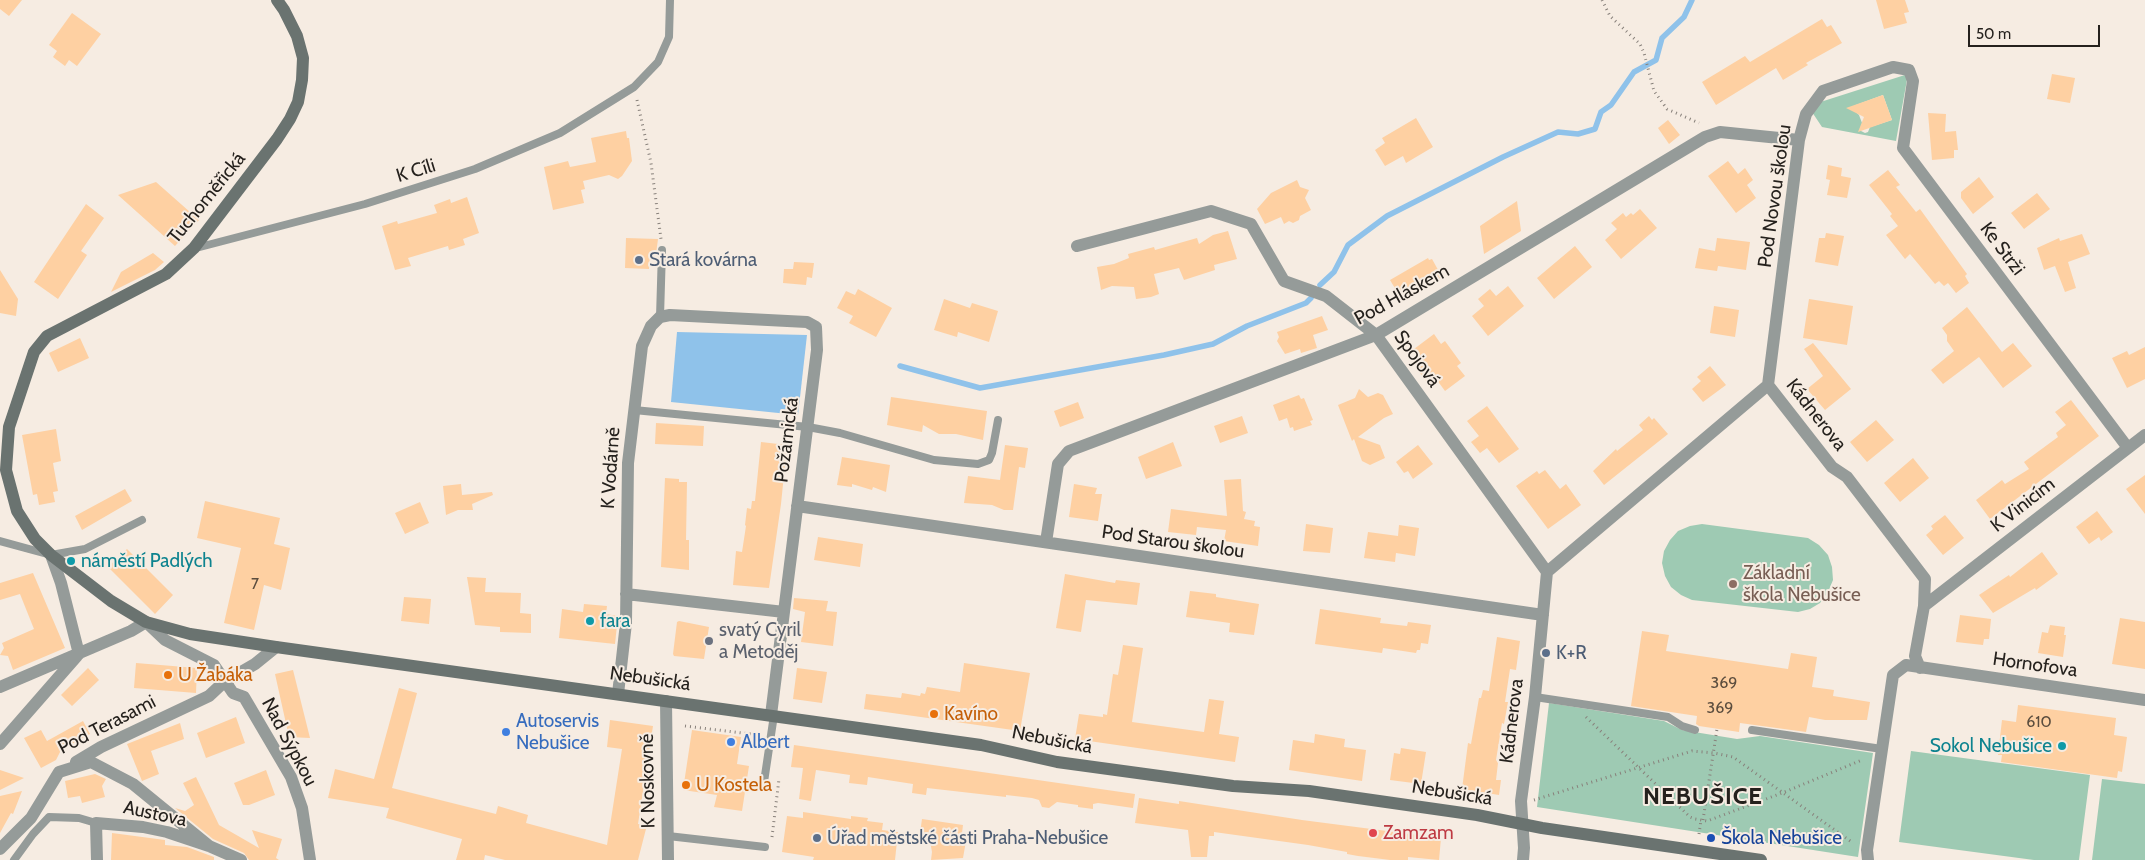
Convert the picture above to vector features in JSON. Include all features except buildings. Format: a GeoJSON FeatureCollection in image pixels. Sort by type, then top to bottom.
{"type":"FeatureCollection","features":[{"type":"Feature","properties":{"kind":"street","name":"Tuchoměřická"},"geometry":{"type":"LineString","coordinates":[[3,468],[9,427],[17,399],[34,352],[47,336],[166,274],[194,248],[277,139],[290,119],[298,102],[303,58],[297,36],[284,10],[276,0]]}},
{"type":"Feature","properties":{"kind":"street","name":"Pod Novou školou"},"geometry":{"type":"LineString","coordinates":[[1768,385],[1799,140],[1806,114],[1823,91],[1893,67]]}},
{"type":"Feature","properties":{"kind":"street","name":"Ke Strži"},"geometry":{"type":"LineString","coordinates":[[1893,67],[1909,70],[1913,81],[1903,148],[2128,448]]}},
{"type":"Feature","properties":{"kind":"street","name":"Pod Hláskem"},"geometry":{"type":"LineString","coordinates":[[1046,542],[1058,464],[1069,451],[1376,335],[1674,157],[1704,137],[1720,132],[1799,140]]}},
{"type":"Feature","properties":{"kind":"street","name":"Spojová"},"geometry":{"type":"LineString","coordinates":[[1077,246],[1212,212],[1252,224],[1284,281],[1326,296],[1376,335],[1547,572]]}},
{"type":"Feature","properties":{"kind":"street","name":"Požárnická"},"geometry":{"type":"LineString","coordinates":[[660,317],[670,315],[807,322],[816,327],[817,350],[772,715]]}},
{"type":"Feature","properties":{"kind":"street","name":"K Vodárně"},"geometry":{"type":"LineString","coordinates":[[618,694],[626,623],[628,463],[642,346],[651,326],[660,317]]}},
{"type":"Feature","properties":{"kind":"street","name":"Kádnerova"},"geometry":{"type":"LineString","coordinates":[[1523,860],[1521,801],[1535,697],[1547,572],[1768,385],[1832,467],[1847,477],[1922,575],[1926,584],[1915,656],[1920,668]]}},
{"type":"Feature","properties":{"kind":"street","name":"K Vinicím"},"geometry":{"type":"LineString","coordinates":[[1924,606],[2145,435]]}},
{"type":"Feature","properties":{"kind":"street"},"geometry":{"type":"LineString","coordinates":[[3,468],[17,511],[35,539],[51,555],[111,601],[146,622],[165,640],[214,665],[224,682],[255,664],[276,647]]}},
{"type":"Feature","properties":{"kind":"street","name":"Pod Starou školou"},"geometry":{"type":"LineString","coordinates":[[797,506],[1543,615]]}},
{"type":"Feature","properties":{"kind":"street"},"geometry":{"type":"LineString","coordinates":[[51,555],[79,654]]}},
{"type":"Feature","properties":{"kind":"street"},"geometry":{"type":"LineString","coordinates":[[626,594],[784,612]]}},
{"type":"Feature","properties":{"kind":"street"},"geometry":{"type":"LineString","coordinates":[[0,687],[131,631],[146,622],[190,634],[276,647]]}},
{"type":"Feature","properties":{"kind":"street","name":"Nebušická"},"geometry":{"type":"LineString","coordinates":[[276,647],[981,745],[1058,762],[1233,786],[1309,791],[1477,815],[1523,824],[1761,860]]}},
{"type":"Feature","properties":{"kind":"street"},"geometry":{"type":"LineString","coordinates":[[0,744],[79,654]]}},
{"type":"Feature","properties":{"kind":"street"},"geometry":{"type":"LineString","coordinates":[[1867,855],[1879,749],[1893,675],[1906,665],[1920,668]]}},
{"type":"Feature","properties":{"kind":"street","name":"Hornofova"},"geometry":{"type":"LineString","coordinates":[[1920,668],[2145,700]]}},
{"type":"Feature","properties":{"kind":"street","name":"Pod Terasami"},"geometry":{"type":"LineString","coordinates":[[0,849],[31,818],[59,772],[101,747],[209,696],[224,682]]}},
{"type":"Feature","properties":{"kind":"street","name":"Nad Sýpkou"},"geometry":{"type":"LineString","coordinates":[[224,682],[233,693],[244,697],[291,777],[302,808],[310,860]]}},
{"type":"Feature","properties":{"kind":"street","name":"K Noskovně"},"geometry":{"type":"LineString","coordinates":[[666,700],[668,860]]}},
{"type":"Feature","properties":{"kind":"street","name":"Pod Terasami"},"geometry":{"type":"LineString","coordinates":[[59,772],[91,762],[133,784],[209,846]]}},
{"type":"Feature","properties":{"kind":"street","name":"Austova"},"geometry":{"type":"LineString","coordinates":[[97,860],[96,823],[142,827],[167,832],[209,846],[241,860]]}},
{"type":"Feature","properties":{"kind":"lane"},"geometry":{"type":"LineString","coordinates":[[634,87],[658,62],[669,36],[670,0]]}},
{"type":"Feature","properties":{"kind":"lane","name":"K Cíli"},"geometry":{"type":"LineString","coordinates":[[194,248],[365,204],[475,170],[560,133],[634,87]]}},
{"type":"Feature","properties":{"kind":"lane"},"geometry":{"type":"LineString","coordinates":[[660,317],[662,250]]}},
{"type":"Feature","properties":{"kind":"lane"},"geometry":{"type":"LineString","coordinates":[[634,410],[808,427],[840,433],[934,460],[978,464],[989,460],[998,420]]}},
{"type":"Feature","properties":{"kind":"lane"},"geometry":{"type":"LineString","coordinates":[[0,541],[51,555],[85,549],[142,520]]}},
{"type":"Feature","properties":{"kind":"lane"},"geometry":{"type":"LineString","coordinates":[[1535,697],[1668,717],[1682,726],[1695,730]]}},
{"type":"Feature","properties":{"kind":"lane"},"geometry":{"type":"LineString","coordinates":[[764,782],[772,715]]}},
{"type":"Feature","properties":{"kind":"lane"},"geometry":{"type":"LineString","coordinates":[[1752,730],[1879,749]]}},
{"type":"Feature","properties":{"kind":"lane"},"geometry":{"type":"LineString","coordinates":[[14,860],[32,834],[50,817],[79,818],[96,823]]}},
{"type":"Feature","properties":{"kind":"lane"},"geometry":{"type":"LineString","coordinates":[[668,836],[766,847]]}},
{"type":"Feature","properties":{"kind":"path"},"geometry":{"type":"LineString","coordinates":[[1602,0],[1610,16],[1640,44],[1654,91],[1667,109],[1720,132]]}},
{"type":"Feature","properties":{"kind":"path"},"geometry":{"type":"LineString","coordinates":[[634,87],[651,163],[660,228]]}},
{"type":"Feature","properties":{"kind":"path"},"geometry":{"type":"LineString","coordinates":[[1571,703],[1690,818],[1707,821],[1782,793],[1873,755],[1879,749]]}},
{"type":"Feature","properties":{"kind":"path"},"geometry":{"type":"LineString","coordinates":[[685,726],[771,736]]}},
{"type":"Feature","properties":{"kind":"path"},"geometry":{"type":"LineString","coordinates":[[1699,834],[1717,729]]}},
{"type":"Feature","properties":{"kind":"path"},"geometry":{"type":"LineString","coordinates":[[1521,801],[1538,799],[1692,751],[1714,753],[1732,757],[1856,845],[1867,855]]}},
{"type":"Feature","properties":{"kind":"path"},"geometry":{"type":"LineString","coordinates":[[772,838],[779,774]]}},
{"type":"Feature","properties":{"kind":"green space"},"geometry":{"type":"Polygon","coordinates":[[[1908,74],[1896,141],[1822,127],[1808,106],[1908,74]],[[1883,95],[1856,105],[1853,109],[1859,115],[1862,123],[1861,131],[1865,133],[1868,132],[1870,127],[1892,120],[1883,95]]]}},
{"type":"Feature","properties":{"kind":"green space"},"geometry":{"type":"Polygon","coordinates":[[[1702,524],[1808,538],[1819,545],[1828,555],[1832,567],[1833,580],[1828,592],[1820,603],[1810,609],[1798,612],[1692,600],[1681,595],[1671,587],[1665,576],[1662,563],[1664,551],[1678,531],[1702,524]]]}},
{"type":"Feature","properties":{"kind":"green space"},"geometry":{"type":"Polygon","coordinates":[[[1549,703],[1664,721],[1682,730],[1737,739],[1760,736],[1873,753],[1858,857],[1537,807],[1549,703]]]}},
{"type":"Feature","properties":{"kind":"green space"},"geometry":{"type":"Polygon","coordinates":[[[1911,751],[2090,775],[2079,860],[2034,860],[1899,842],[1911,751]]]}},
{"type":"Feature","properties":{"kind":"green space"},"geometry":{"type":"Polygon","coordinates":[[[2102,779],[2145,784],[2145,860],[2092,860],[2102,779]]]}},
{"type":"Feature","properties":{"kind":"water"},"geometry":{"type":"Polygon","coordinates":[[[677,332],[807,335],[798,415],[671,402],[677,332]]]}},
{"type":"Feature","properties":{"kind":"waterway"},"geometry":{"type":"LineString","coordinates":[[1320,285],[1334,272],[1348,245],[1387,216],[1503,157],[1558,132],[1578,134],[1595,129],[1601,112],[1611,105],[1634,72],[1656,60],[1662,38],[1684,17],[1692,0]]}},
{"type":"Feature","properties":{"kind":"waterway"},"geometry":{"type":"LineString","coordinates":[[900,366],[980,388],[1164,355],[1213,344],[1247,326],[1306,303],[1311,298]]}},
{"type":"Feature","properties":{"kind":"place","name":"Stará kovárna"},"geometry":{"type":"Point","coordinates":[639,260]}},
{"type":"Feature","properties":{"kind":"place","name":"náměstí Padlých"},"geometry":{"type":"Point","coordinates":[71,561]}},
{"type":"Feature","properties":{"kind":"place","name":"Základní škola Nebušice"},"geometry":{"type":"Point","coordinates":[1733,584]}},
{"type":"Feature","properties":{"kind":"place","name":"fara"},"geometry":{"type":"Point","coordinates":[590,621]}},
{"type":"Feature","properties":{"kind":"place","name":"svatý Cyril a Metoděj"},"geometry":{"type":"Point","coordinates":[709,641]}},
{"type":"Feature","properties":{"kind":"place","name":"K+R"},"geometry":{"type":"Point","coordinates":[1546,653]}},
{"type":"Feature","properties":{"kind":"place","name":"U Žabáka"},"geometry":{"type":"Point","coordinates":[168,675]}},
{"type":"Feature","properties":{"kind":"place","name":"Kavíno"},"geometry":{"type":"Point","coordinates":[934,714]}},
{"type":"Feature","properties":{"kind":"place","name":"Autoservis Nebušice"},"geometry":{"type":"Point","coordinates":[506,732]}},
{"type":"Feature","properties":{"kind":"place","name":"Albert"},"geometry":{"type":"Point","coordinates":[731,742]}},
{"type":"Feature","properties":{"kind":"place","name":"Sokol Nebušice"},"geometry":{"type":"Point","coordinates":[2062,746]}},
{"type":"Feature","properties":{"kind":"place","name":"U Kostela"},"geometry":{"type":"Point","coordinates":[686,785]}},
{"type":"Feature","properties":{"kind":"place","name":"Zamzam"},"geometry":{"type":"Point","coordinates":[1373,833]}},
{"type":"Feature","properties":{"kind":"place","name":"Úřad městské části Praha-Nebušice"},"geometry":{"type":"Point","coordinates":[817,838]}},
{"type":"Feature","properties":{"kind":"place","name":"Škola Nebušice"},"geometry":{"type":"Point","coordinates":[1711,838]}},
{"type":"Feature","properties":{"kind":"district","name":"NEBUŠICE"},"geometry":{"type":"Point","coordinates":[1703,797]}}]}
